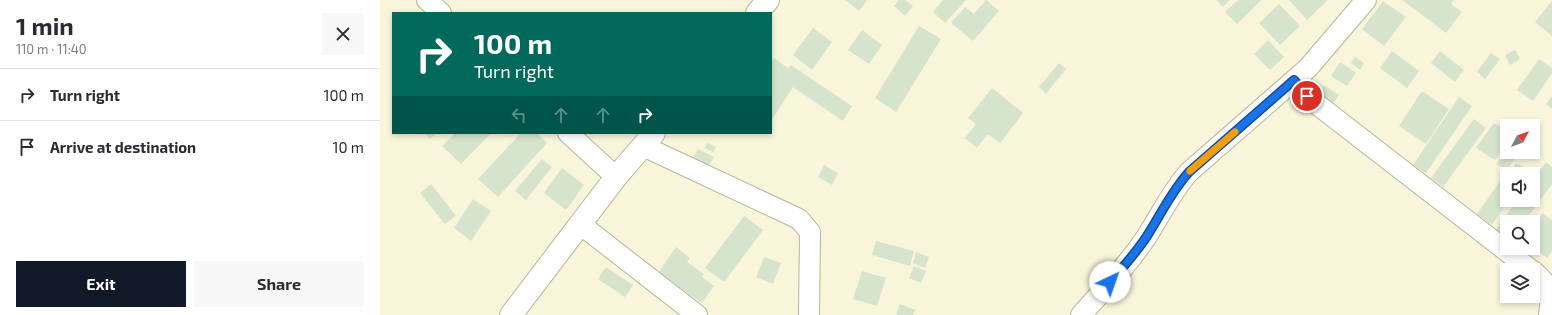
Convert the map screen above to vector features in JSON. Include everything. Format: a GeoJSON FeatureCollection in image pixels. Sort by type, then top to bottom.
{"type":"FeatureCollection","features":[{"type":"Feature","properties":{"kind":"street"},"geometry":{"type":"LineString","coordinates":[[427,0],[440,12]]}},
{"type":"Feature","properties":{"kind":"street"},"geometry":{"type":"LineString","coordinates":[[758,12],[768,0]]}},
{"type":"Feature","properties":{"kind":"street"},"geometry":{"type":"LineString","coordinates":[[1080,315],[1130,260],[1177,186],[1189,172],[1308,68],[1366,0]]}},
{"type":"Feature","properties":{"kind":"street"},"geometry":{"type":"LineString","coordinates":[[1294,80],[1301,90],[1314,102],[1522,263]]}},
{"type":"Feature","properties":{"kind":"street"},"geometry":{"type":"LineString","coordinates":[[569,134],[616,177]]}},
{"type":"Feature","properties":{"kind":"street"},"geometry":{"type":"LineString","coordinates":[[511,315],[616,177],[648,139],[799,219],[810,232],[810,315]]}},
{"type":"Feature","properties":{"kind":"street"},"geometry":{"type":"LineString","coordinates":[[580,224],[697,315]]}},
{"type":"Feature","properties":{"kind":"street"},"geometry":{"type":"LineString","coordinates":[[1540,278],[1552,296],[1549,315]]}},
{"type":"Feature","properties":{"kind":"building"},"geometry":{"type":"Polygon","coordinates":[[[845,0],[867,0],[859,11],[845,0]]]}},
{"type":"Feature","properties":{"kind":"building"},"geometry":{"type":"Polygon","coordinates":[[[899,0],[905,0],[913,6],[905,16],[894,6],[899,0]]]}},
{"type":"Feature","properties":{"kind":"building"},"geometry":{"type":"Polygon","coordinates":[[[943,0],[966,0],[945,23],[933,12],[943,0]]]}},
{"type":"Feature","properties":{"kind":"building"},"geometry":{"type":"Polygon","coordinates":[[[986,0],[999,11],[973,41],[951,23],[965,7],[974,14],[986,0]]]}},
{"type":"Feature","properties":{"kind":"building"},"geometry":{"type":"Polygon","coordinates":[[[1216,0],[1230,0],[1223,7],[1216,0]]]}},
{"type":"Feature","properties":{"kind":"building"},"geometry":{"type":"Polygon","coordinates":[[[1238,0],[1261,0],[1237,24],[1225,12],[1238,0]]]}},
{"type":"Feature","properties":{"kind":"building"},"geometry":{"type":"Polygon","coordinates":[[[1289,0],[1328,0],[1307,20],[1289,0]]]}},
{"type":"Feature","properties":{"kind":"building"},"geometry":{"type":"Polygon","coordinates":[[[1402,0],[1454,0],[1451,4],[1462,12],[1446,33],[1402,0]]]}},
{"type":"Feature","properties":{"kind":"building"},"geometry":{"type":"Polygon","coordinates":[[[1383,1],[1406,17],[1384,46],[1362,29],[1383,1]]]}},
{"type":"Feature","properties":{"kind":"building"},"geometry":{"type":"Polygon","coordinates":[[[1552,1],[1552,36],[1535,22],[1552,1]]]}},
{"type":"Feature","properties":{"kind":"building"},"geometry":{"type":"Polygon","coordinates":[[[1279,4],[1300,26],[1280,45],[1259,23],[1279,4]]]}},
{"type":"Feature","properties":{"kind":"building"},"geometry":{"type":"Polygon","coordinates":[[[919,26],[941,39],[896,112],[875,98],[919,26]]]}},
{"type":"Feature","properties":{"kind":"building"},"geometry":{"type":"Polygon","coordinates":[[[813,28],[832,42],[812,70],[793,55],[813,28]]]}},
{"type":"Feature","properties":{"kind":"building"},"geometry":{"type":"Polygon","coordinates":[[[862,30],[882,45],[869,64],[848,50],[862,30]]]}},
{"type":"Feature","properties":{"kind":"building"},"geometry":{"type":"Polygon","coordinates":[[[1268,40],[1284,57],[1270,70],[1254,54],[1268,40]]]}},
{"type":"Feature","properties":{"kind":"building"},"geometry":{"type":"Polygon","coordinates":[[[1515,50],[1520,59],[1510,65],[1505,55],[1515,50]]]}},
{"type":"Feature","properties":{"kind":"building"},"geometry":{"type":"Polygon","coordinates":[[[1392,51],[1419,71],[1407,88],[1380,68],[1392,51]]]}},
{"type":"Feature","properties":{"kind":"building"},"geometry":{"type":"Polygon","coordinates":[[[1440,51],[1464,70],[1455,82],[1431,63],[1440,51]]]}},
{"type":"Feature","properties":{"kind":"building"},"geometry":{"type":"Polygon","coordinates":[[[1491,53],[1500,59],[1485,79],[1477,72],[1491,53]]]}},
{"type":"Feature","properties":{"kind":"building"},"geometry":{"type":"Polygon","coordinates":[[[1355,57],[1364,63],[1360,70],[1351,63],[1355,57]]]}},
{"type":"Feature","properties":{"kind":"building"},"geometry":{"type":"Polygon","coordinates":[[[774,58],[788,68],[791,65],[852,106],[843,121],[793,87],[772,119],[772,61],[774,58]]]}},
{"type":"Feature","properties":{"kind":"building"},"geometry":{"type":"Polygon","coordinates":[[[1539,59],[1552,68],[1552,73],[1533,101],[1517,90],[1539,59]]]}},
{"type":"Feature","properties":{"kind":"building"},"geometry":{"type":"Polygon","coordinates":[[[1340,62],[1356,73],[1347,86],[1331,76],[1340,62]]]}},
{"type":"Feature","properties":{"kind":"building"},"geometry":{"type":"Polygon","coordinates":[[[1059,63],[1066,69],[1046,94],[1039,87],[1059,63]]]}},
{"type":"Feature","properties":{"kind":"building"},"geometry":{"type":"Polygon","coordinates":[[[1324,85],[1339,95],[1332,105],[1317,96],[1324,85]]]}},
{"type":"Feature","properties":{"kind":"building"},"geometry":{"type":"Polygon","coordinates":[[[992,88],[1023,113],[1000,143],[988,134],[977,148],[965,138],[976,124],[968,118],[992,88]]]}},
{"type":"Feature","properties":{"kind":"building"},"geometry":{"type":"Polygon","coordinates":[[[1422,91],[1449,109],[1426,144],[1399,126],[1422,91]]]}},
{"type":"Feature","properties":{"kind":"building"},"geometry":{"type":"Polygon","coordinates":[[[1552,96],[1552,109],[1546,104],[1552,96]]]}},
{"type":"Feature","properties":{"kind":"building"},"geometry":{"type":"Polygon","coordinates":[[[1459,97],[1472,106],[1426,173],[1413,165],[1459,97]]]}},
{"type":"Feature","properties":{"kind":"building"},"geometry":{"type":"Polygon","coordinates":[[[1474,119],[1486,128],[1443,187],[1431,178],[1474,119]]]}},
{"type":"Feature","properties":{"kind":"building"},"geometry":{"type":"Polygon","coordinates":[[[1494,123],[1500,127],[1500,152],[1495,160],[1476,148],[1494,123]]]}},
{"type":"Feature","properties":{"kind":"building"},"geometry":{"type":"Polygon","coordinates":[[[425,134],[436,134],[430,139],[425,134]]]}},
{"type":"Feature","properties":{"kind":"building"},"geometry":{"type":"Polygon","coordinates":[[[454,134],[490,134],[461,164],[442,146],[454,134]]]}},
{"type":"Feature","properties":{"kind":"building"},"geometry":{"type":"Polygon","coordinates":[[[520,134],[538,134],[547,143],[498,197],[478,179],[520,134]]]}},
{"type":"Feature","properties":{"kind":"building"},"geometry":{"type":"Polygon","coordinates":[[[707,143],[716,147],[713,152],[705,148],[707,143]]]}},
{"type":"Feature","properties":{"kind":"building"},"geometry":{"type":"Polygon","coordinates":[[[698,149],[714,157],[707,169],[692,160],[698,149]]]}},
{"type":"Feature","properties":{"kind":"building"},"geometry":{"type":"Polygon","coordinates":[[[542,159],[552,167],[526,200],[515,191],[542,159]]]}},
{"type":"Feature","properties":{"kind":"building"},"geometry":{"type":"Polygon","coordinates":[[[1500,159],[1515,159],[1509,167],[1500,167],[1496,164],[1500,159]]]}},
{"type":"Feature","properties":{"kind":"building"},"geometry":{"type":"Polygon","coordinates":[[[1546,162],[1552,167],[1552,184],[1540,200],[1540,170],[1546,162]]]}},
{"type":"Feature","properties":{"kind":"building"},"geometry":{"type":"Polygon","coordinates":[[[1515,163],[1523,166],[1523,167],[1514,167],[1515,163]]]}},
{"type":"Feature","properties":{"kind":"building"},"geometry":{"type":"Polygon","coordinates":[[[824,165],[838,173],[832,185],[818,177],[824,165]]]}},
{"type":"Feature","properties":{"kind":"building"},"geometry":{"type":"Polygon","coordinates":[[[562,168],[584,185],[566,210],[544,193],[562,168]]]}},
{"type":"Feature","properties":{"kind":"building"},"geometry":{"type":"Polygon","coordinates":[[[1500,181],[1500,207],[1504,207],[1492,225],[1477,214],[1500,181]]]}},
{"type":"Feature","properties":{"kind":"building"},"geometry":{"type":"Polygon","coordinates":[[[431,184],[456,216],[445,224],[420,193],[431,184]]]}},
{"type":"Feature","properties":{"kind":"building"},"geometry":{"type":"Polygon","coordinates":[[[473,199],[491,211],[471,241],[454,228],[473,199]]]}},
{"type":"Feature","properties":{"kind":"building"},"geometry":{"type":"Polygon","coordinates":[[[1512,207],[1535,207],[1529,215],[1506,215],[1512,207]]]}},
{"type":"Feature","properties":{"kind":"building"},"geometry":{"type":"Polygon","coordinates":[[[1542,213],[1552,220],[1552,251],[1547,258],[1540,253],[1540,216],[1542,213]]]}},
{"type":"Feature","properties":{"kind":"building"},"geometry":{"type":"Polygon","coordinates":[[[744,216],[763,230],[724,282],[705,268],[744,216]]]}},
{"type":"Feature","properties":{"kind":"building"},"geometry":{"type":"Polygon","coordinates":[[[1500,224],[1500,235],[1495,231],[1500,224]]]}},
{"type":"Feature","properties":{"kind":"building"},"geometry":{"type":"Polygon","coordinates":[[[876,241],[914,251],[910,266],[872,255],[876,241]]]}},
{"type":"Feature","properties":{"kind":"building"},"geometry":{"type":"Polygon","coordinates":[[[676,247],[690,258],[687,262],[704,274],[702,277],[714,286],[702,303],[658,273],[676,247]]]}},
{"type":"Feature","properties":{"kind":"building"},"geometry":{"type":"Polygon","coordinates":[[[916,252],[929,257],[925,268],[913,263],[916,252]]]}},
{"type":"Feature","properties":{"kind":"building"},"geometry":{"type":"Polygon","coordinates":[[[764,257],[781,263],[773,284],[756,277],[764,257]]]}},
{"type":"Feature","properties":{"kind":"building"},"geometry":{"type":"Polygon","coordinates":[[[914,266],[926,271],[921,283],[909,278],[914,266]]]}},
{"type":"Feature","properties":{"kind":"building"},"geometry":{"type":"Polygon","coordinates":[[[606,267],[633,285],[625,297],[598,279],[606,267]]]}},
{"type":"Feature","properties":{"kind":"building"},"geometry":{"type":"Polygon","coordinates":[[[862,271],[886,278],[877,306],[853,299],[862,271]]]}},
{"type":"Feature","properties":{"kind":"building"},"geometry":{"type":"Polygon","coordinates":[[[900,304],[915,310],[913,315],[896,315],[900,304]]]}},
{"type":"Feature","properties":{"kind":"slow traffic"},"geometry":{"type":"LineString","coordinates":[[1190,171],[1235,132]]}},
{"type":"Feature","properties":{"kind":"route"},"geometry":{"type":"LineString","coordinates":[[1110,282],[1130,260],[1177,186],[1189,172],[1294,80],[1307,96]]}}]}
